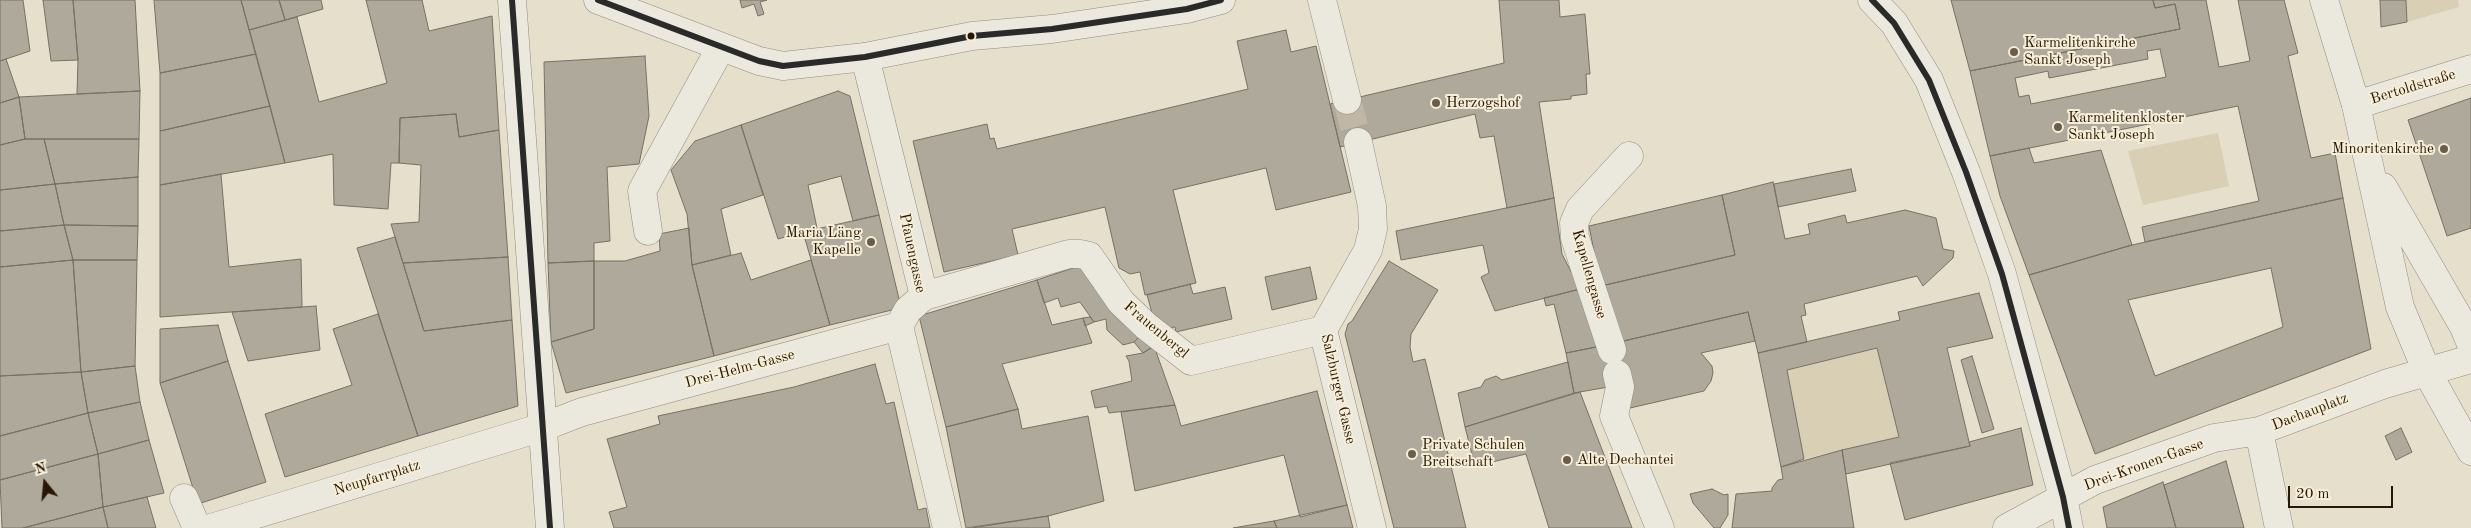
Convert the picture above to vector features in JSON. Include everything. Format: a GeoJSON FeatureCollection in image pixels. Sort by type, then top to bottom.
{"type":"FeatureCollection","features":[{"type":"Feature","properties":{"kind":"street"},"geometry":{"type":"LineString","coordinates":[[512,0],[550,528]]}},
{"type":"Feature","properties":{"kind":"street"},"geometry":{"type":"LineString","coordinates":[[598,0],[759,61],[784,66],[865,57],[972,36],[1052,29],[1187,8],[1221,0]]}},
{"type":"Feature","properties":{"kind":"street"},"geometry":{"type":"LineString","coordinates":[[1322,0],[1347,100]]}},
{"type":"Feature","properties":{"kind":"street"},"geometry":{"type":"LineString","coordinates":[[1872,0],[1894,23],[1929,80],[1966,172],[2002,274],[2063,497],[2069,528]]}},
{"type":"Feature","properties":{"kind":"street"},"geometry":{"type":"LineString","coordinates":[[2324,0],[2356,105],[2371,166],[2400,307],[2427,372],[2471,451]]}},
{"type":"Feature","properties":{"kind":"street"},"geometry":{"type":"LineString","coordinates":[[648,231],[642,191],[721,47]]}},
{"type":"Feature","properties":{"kind":"street","name":"Pfauengasse"},"geometry":{"type":"LineString","coordinates":[[865,57],[924,296],[908,310],[899,326]]}},
{"type":"Feature","properties":{"kind":"street","name":"Bertoldstraße"},"geometry":{"type":"LineString","coordinates":[[2356,105],[2471,69]]}},
{"type":"Feature","properties":{"kind":"street","name":"Salzburger Gasse"},"geometry":{"type":"LineString","coordinates":[[1358,142],[1372,206],[1373,229],[1368,250],[1323,330],[1372,528]]}},
{"type":"Feature","properties":{"kind":"street","name":"Kapellengasse"},"geometry":{"type":"LineString","coordinates":[[1628,156],[1580,209],[1574,223],[1575,238],[1620,387],[1614,416],[1660,528]]}},
{"type":"Feature","properties":{"kind":"street"},"geometry":{"type":"LineString","coordinates":[[2371,166],[2464,327],[2471,344]]}},
{"type":"Feature","properties":{"kind":"street","name":"Frauenbergl"},"geometry":{"type":"LineString","coordinates":[[924,296],[1069,254],[1080,254],[1089,256],[1121,302],[1146,326],[1191,361],[1323,330]]}},
{"type":"Feature","properties":{"kind":"street"},"geometry":{"type":"LineString","coordinates":[[899,326],[947,528]]}},
{"type":"Feature","properties":{"kind":"street","name":"Drei-Helm-Gasse"},"geometry":{"type":"LineString","coordinates":[[582,412],[899,326]]}},
{"type":"Feature","properties":{"kind":"street","name":"Dachauplatz"},"geometry":{"type":"LineString","coordinates":[[2279,528],[2259,431],[2385,384],[2471,359]]}},
{"type":"Feature","properties":{"kind":"street","name":"Neupfarrplatz"},"geometry":{"type":"LineString","coordinates":[[211,528],[543,427],[582,412]]}},
{"type":"Feature","properties":{"kind":"street","name":"Drei-Kronen-Gasse"},"geometry":{"type":"LineString","coordinates":[[2007,528],[2095,480],[2214,438],[2259,431]]}},
{"type":"Feature","properties":{"kind":"street"},"geometry":{"type":"LineString","coordinates":[[184,498],[197,528]]}},
{"type":"Feature","properties":{"kind":"shaded area"},"geometry":{"type":"Polygon","coordinates":[[[2406,0],[2458,0],[2459,7],[2407,22],[2406,0]]]}},
{"type":"Feature","properties":{"kind":"shaded area"},"geometry":{"type":"Polygon","coordinates":[[[2218,133],[2229,186],[2143,205],[2128,151],[2218,133]]]}},
{"type":"Feature","properties":{"kind":"shaded area"},"geometry":{"type":"Polygon","coordinates":[[[1877,348],[1899,437],[1804,459],[1787,370],[1877,348]]]}},
{"type":"Feature","properties":{"kind":"building"},"geometry":{"type":"Polygon","coordinates":[[[0,0],[23,0],[30,51],[0,61],[0,0]]]}},
{"type":"Feature","properties":{"kind":"building"},"geometry":{"type":"Polygon","coordinates":[[[43,0],[73,0],[78,60],[51,61],[43,0]]]}},
{"type":"Feature","properties":{"kind":"building"},"geometry":{"type":"Polygon","coordinates":[[[73,0],[135,0],[140,91],[77,94],[78,60],[73,0]]]}},
{"type":"Feature","properties":{"kind":"building"},"geometry":{"type":"Polygon","coordinates":[[[154,0],[241,0],[256,54],[160,73],[154,0]]]}},
{"type":"Feature","properties":{"kind":"building"},"geometry":{"type":"Polygon","coordinates":[[[241,0],[279,0],[285,20],[249,30],[241,0]]]}},
{"type":"Feature","properties":{"kind":"building"},"geometry":{"type":"Polygon","coordinates":[[[279,0],[321,0],[323,9],[285,20],[279,0]]]}},
{"type":"Feature","properties":{"kind":"building"},"geometry":{"type":"Polygon","coordinates":[[[366,0],[422,0],[429,31],[492,16],[499,130],[459,137],[456,114],[400,118],[399,163],[391,163],[388,209],[334,205],[333,154],[285,163],[249,30],[297,17],[319,102],[387,83],[366,0]]]}},
{"type":"Feature","properties":{"kind":"building"},"geometry":{"type":"Polygon","coordinates":[[[740,0],[767,0],[760,2],[764,14],[758,16],[754,4],[742,8],[740,0]]]}},
{"type":"Feature","properties":{"kind":"building","name":"Herzogshof"},"geometry":{"type":"Polygon","coordinates":[[[1499,0],[1559,0],[1560,17],[1585,14],[1590,74],[1586,74],[1587,94],[1571,96],[1571,99],[1539,102],[1554,198],[1507,208],[1494,136],[1480,138],[1475,114],[1340,147],[1330,104],[1504,63],[1499,0]]]}},
{"type":"Feature","properties":{"kind":"building","name":"Karmelitenkirche Sankt Joseph"},"geometry":{"type":"Polygon","coordinates":[[[1951,0],[2153,0],[2155,8],[2175,4],[2180,29],[1970,71],[1951,0]]]}},
{"type":"Feature","properties":{"kind":"building","name":"Karmelitenkloster Sankt Joseph"},"geometry":{"type":"Polygon","coordinates":[[[2153,0],[2206,0],[2219,67],[2250,61],[2238,0],[2284,0],[2298,53],[2288,56],[2311,158],[2335,153],[2343,198],[2145,242],[2142,227],[2259,201],[2238,106],[1990,156],[1970,71],[2180,29],[2175,4],[2155,8],[2153,0]],[[2160,49],[2147,51],[2148,59],[2049,78],[2048,71],[2015,78],[2019,97],[2029,95],[2031,104],[2166,77],[2160,49]]]}},
{"type":"Feature","properties":{"kind":"building"},"geometry":{"type":"Polygon","coordinates":[[[2380,0],[2406,0],[2407,22],[2381,27],[2380,0]]]}},
{"type":"Feature","properties":{"kind":"building"},"geometry":{"type":"Polygon","coordinates":[[[1286,30],[1291,52],[1316,46],[1351,192],[1276,210],[1266,168],[1173,190],[1196,283],[1145,295],[1140,272],[1130,274],[1119,268],[1105,207],[1012,229],[1018,255],[944,272],[913,141],[987,124],[990,139],[994,138],[997,149],[1248,89],[1237,41],[1286,30]]]}},
{"type":"Feature","properties":{"kind":"building"},"geometry":{"type":"Polygon","coordinates":[[[256,54],[270,106],[160,131],[160,73],[256,54]]]}},
{"type":"Feature","properties":{"kind":"building"},"geometry":{"type":"Polygon","coordinates":[[[645,56],[649,116],[639,164],[607,167],[610,241],[594,243],[594,261],[548,263],[544,62],[645,56]]]}},
{"type":"Feature","properties":{"kind":"building"},"geometry":{"type":"Polygon","coordinates":[[[6,59],[19,97],[0,103],[0,61],[6,59]]]}},
{"type":"Feature","properties":{"kind":"building"},"geometry":{"type":"Polygon","coordinates":[[[140,91],[139,139],[25,139],[19,97],[140,91]]]}},
{"type":"Feature","properties":{"kind":"building"},"geometry":{"type":"Polygon","coordinates":[[[838,91],[850,96],[879,215],[853,221],[841,176],[808,185],[817,228],[778,239],[741,125],[838,91]]]}},
{"type":"Feature","properties":{"kind":"building"},"geometry":{"type":"Polygon","coordinates":[[[19,97],[25,139],[0,145],[0,103],[19,97]]]}},
{"type":"Feature","properties":{"kind":"building","name":"Minoritenkirche"},"geometry":{"type":"Polygon","coordinates":[[[2471,98],[2471,228],[2447,236],[2408,120],[2471,98]]]}},
{"type":"Feature","properties":{"kind":"building"},"geometry":{"type":"Polygon","coordinates":[[[270,106],[285,163],[160,185],[160,131],[270,106]]]}},
{"type":"Feature","properties":{"kind":"building"},"geometry":{"type":"Polygon","coordinates":[[[456,114],[459,137],[499,130],[508,257],[403,263],[391,224],[419,222],[421,165],[399,163],[400,118],[456,114]]]}},
{"type":"Feature","properties":{"kind":"building"},"geometry":{"type":"Polygon","coordinates":[[[741,125],[763,195],[721,209],[731,255],[692,265],[687,214],[671,170],[695,141],[741,125]]]}},
{"type":"Feature","properties":{"kind":"building"},"geometry":{"type":"Polygon","coordinates":[[[25,139],[44,139],[55,184],[0,190],[0,145],[25,139]]]}},
{"type":"Feature","properties":{"kind":"building"},"geometry":{"type":"Polygon","coordinates":[[[44,139],[139,139],[138,177],[55,184],[44,139]]]}},
{"type":"Feature","properties":{"kind":"building"},"geometry":{"type":"Polygon","coordinates":[[[2029,148],[2034,163],[2101,150],[2132,245],[2029,275],[2000,196],[1990,156],[2029,148]]]}},
{"type":"Feature","properties":{"kind":"building"},"geometry":{"type":"Polygon","coordinates":[[[1851,169],[1856,191],[1778,207],[1774,184],[1851,169]]]}},
{"type":"Feature","properties":{"kind":"building"},"geometry":{"type":"Polygon","coordinates":[[[221,174],[229,267],[301,259],[302,307],[160,317],[160,185],[221,174]]]}},
{"type":"Feature","properties":{"kind":"building"},"geometry":{"type":"Polygon","coordinates":[[[138,177],[138,226],[64,225],[55,184],[138,177]]]}},
{"type":"Feature","properties":{"kind":"building"},"geometry":{"type":"Polygon","coordinates":[[[1773,182],[1785,239],[1810,234],[1808,224],[1845,215],[1847,223],[1905,210],[1936,218],[1943,249],[1954,251],[1953,258],[1923,286],[1917,276],[1804,304],[1806,315],[1801,316],[1807,342],[1758,353],[1748,312],[1615,343],[1601,286],[1735,255],[1722,195],[1773,182]]]}},
{"type":"Feature","properties":{"kind":"building"},"geometry":{"type":"Polygon","coordinates":[[[55,184],[64,225],[0,231],[0,190],[55,184]]]}},
{"type":"Feature","properties":{"kind":"building"},"geometry":{"type":"Polygon","coordinates":[[[1722,195],[1735,255],[1601,286],[1589,226],[1722,195]]]}},
{"type":"Feature","properties":{"kind":"building"},"geometry":{"type":"Polygon","coordinates":[[[1554,198],[1562,254],[1580,289],[1495,311],[1481,277],[1489,273],[1483,245],[1401,260],[1396,231],[1554,198]]]}},
{"type":"Feature","properties":{"kind":"building"},"geometry":{"type":"Polygon","coordinates":[[[2343,198],[2371,349],[2095,454],[2029,275],[2132,245],[2343,198]],[[2271,268],[2128,300],[2155,376],[2283,327],[2271,268]]]}},
{"type":"Feature","properties":{"kind":"building"},"geometry":{"type":"Polygon","coordinates":[[[879,215],[900,303],[896,309],[830,325],[803,232],[879,215]]]}},
{"type":"Feature","properties":{"kind":"building"},"geometry":{"type":"Polygon","coordinates":[[[64,225],[73,260],[0,267],[0,231],[64,225]]]}},
{"type":"Feature","properties":{"kind":"building"},"geometry":{"type":"Polygon","coordinates":[[[64,225],[138,226],[137,260],[73,260],[64,225]]]}},
{"type":"Feature","properties":{"kind":"building"},"geometry":{"type":"Polygon","coordinates":[[[689,228],[692,265],[714,356],[566,393],[551,342],[594,329],[594,261],[625,261],[660,251],[659,234],[689,228]]]}},
{"type":"Feature","properties":{"kind":"building"},"geometry":{"type":"Polygon","coordinates":[[[395,237],[424,331],[512,320],[518,406],[418,436],[357,248],[395,237]]]}},
{"type":"Feature","properties":{"kind":"building"},"geometry":{"type":"Polygon","coordinates":[[[741,253],[751,280],[811,260],[830,325],[714,356],[692,265],[741,253]]]}},
{"type":"Feature","properties":{"kind":"building"},"geometry":{"type":"Polygon","coordinates":[[[508,257],[512,320],[424,331],[403,263],[508,257]]]}},
{"type":"Feature","properties":{"kind":"building"},"geometry":{"type":"Polygon","coordinates":[[[73,260],[81,372],[0,376],[0,267],[73,260]]]}},
{"type":"Feature","properties":{"kind":"building"},"geometry":{"type":"Polygon","coordinates":[[[73,260],[137,260],[135,366],[81,372],[73,260]]]}},
{"type":"Feature","properties":{"kind":"building"},"geometry":{"type":"Polygon","coordinates":[[[594,261],[594,329],[551,342],[548,263],[594,261]]]}},
{"type":"Feature","properties":{"kind":"building","name":"Private Schulen Breitschaft"},"geometry":{"type":"Polygon","coordinates":[[[1389,261],[1438,290],[1411,334],[1410,347],[1413,362],[1425,359],[1466,528],[1394,528],[1345,334],[1348,324],[1352,321],[1389,261]]]}},
{"type":"Feature","properties":{"kind":"building"},"geometry":{"type":"Polygon","coordinates":[[[1079,266],[1142,334],[1134,342],[1123,345],[1107,330],[1106,319],[1094,322],[1080,302],[1061,307],[1058,298],[1044,303],[1037,280],[1079,266]]]}},
{"type":"Feature","properties":{"kind":"building"},"geometry":{"type":"Polygon","coordinates":[[[1310,267],[1317,299],[1272,310],[1265,277],[1310,267]]]}},
{"type":"Feature","properties":{"kind":"building"},"geometry":{"type":"Polygon","coordinates":[[[1037,280],[1052,325],[1083,318],[1092,343],[1002,364],[1018,409],[946,427],[919,316],[1037,280]]]}},
{"type":"Feature","properties":{"kind":"building"},"geometry":{"type":"Polygon","coordinates":[[[1190,284],[1193,294],[1225,287],[1232,319],[1176,332],[1175,327],[1167,328],[1154,320],[1147,295],[1190,284]]]}},
{"type":"Feature","properties":{"kind":"building"},"geometry":{"type":"Polygon","coordinates":[[[1580,289],[1606,345],[1566,353],[1554,304],[1546,306],[1544,298],[1580,289]]]}},
{"type":"Feature","properties":{"kind":"building"},"geometry":{"type":"Polygon","coordinates":[[[1979,293],[1993,338],[1947,348],[1970,446],[1846,474],[1842,450],[1899,437],[1877,348],[1787,370],[1804,459],[1781,467],[1758,353],[1900,320],[1898,312],[1979,293]]]}},
{"type":"Feature","properties":{"kind":"building"},"geometry":{"type":"Polygon","coordinates":[[[316,306],[320,350],[248,361],[232,312],[316,306]]]}},
{"type":"Feature","properties":{"kind":"building"},"geometry":{"type":"Polygon","coordinates":[[[1748,312],[1755,341],[1701,353],[1712,366],[1713,373],[1711,381],[1704,391],[1630,408],[1615,343],[1748,312]]]}},
{"type":"Feature","properties":{"kind":"building"},"geometry":{"type":"Polygon","coordinates":[[[378,314],[418,436],[285,477],[265,414],[352,385],[333,329],[378,314]]]}},
{"type":"Feature","properties":{"kind":"building"},"geometry":{"type":"Polygon","coordinates":[[[1090,317],[1094,322],[1085,326],[1083,318],[1090,317]]]}},
{"type":"Feature","properties":{"kind":"building"},"geometry":{"type":"Polygon","coordinates":[[[218,325],[228,361],[160,383],[160,329],[218,325]]]}},
{"type":"Feature","properties":{"kind":"building"},"geometry":{"type":"Polygon","coordinates":[[[1142,334],[1154,346],[1143,353],[1134,342],[1142,334]]]}},
{"type":"Feature","properties":{"kind":"building"},"geometry":{"type":"Polygon","coordinates":[[[1606,345],[1614,386],[1574,393],[1566,353],[1606,345]]]}},
{"type":"Feature","properties":{"kind":"building"},"geometry":{"type":"Polygon","coordinates":[[[1154,346],[1175,405],[1109,413],[1107,406],[1095,408],[1091,391],[1132,381],[1129,361],[1126,356],[1143,353],[1154,346]]]}},
{"type":"Feature","properties":{"kind":"building"},"geometry":{"type":"Polygon","coordinates":[[[1972,356],[1994,429],[1982,433],[1961,360],[1972,356]]]}},
{"type":"Feature","properties":{"kind":"building"},"geometry":{"type":"Polygon","coordinates":[[[228,361],[266,482],[198,504],[160,383],[228,361]]]}},
{"type":"Feature","properties":{"kind":"building"},"geometry":{"type":"Polygon","coordinates":[[[1568,362],[1574,393],[1465,427],[1458,393],[1481,387],[1485,380],[1496,376],[1502,380],[1568,362]]]}},
{"type":"Feature","properties":{"kind":"building"},"geometry":{"type":"Polygon","coordinates":[[[875,364],[886,404],[894,402],[918,510],[926,508],[930,528],[614,528],[609,512],[627,507],[607,439],[660,424],[658,416],[794,387],[875,364]]]}},
{"type":"Feature","properties":{"kind":"building"},"geometry":{"type":"Polygon","coordinates":[[[135,366],[140,402],[88,413],[81,372],[135,366]]]}},
{"type":"Feature","properties":{"kind":"building"},"geometry":{"type":"Polygon","coordinates":[[[81,372],[88,413],[0,436],[0,376],[81,372]]]}},
{"type":"Feature","properties":{"kind":"building"},"geometry":{"type":"Polygon","coordinates":[[[1317,391],[1347,505],[1300,517],[1284,455],[1135,491],[1121,412],[1175,405],[1181,426],[1317,391]]]}},
{"type":"Feature","properties":{"kind":"building","name":"Alte Dechantei"},"geometry":{"type":"Polygon","coordinates":[[[1580,392],[1632,528],[1549,528],[1526,454],[1475,466],[1465,427],[1580,392]]]}},
{"type":"Feature","properties":{"kind":"building"},"geometry":{"type":"Polygon","coordinates":[[[140,402],[149,440],[98,454],[88,413],[140,402]]]}},
{"type":"Feature","properties":{"kind":"building"},"geometry":{"type":"Polygon","coordinates":[[[1018,409],[1022,429],[1088,416],[1104,501],[1048,516],[966,528],[946,427],[1018,409]]]}},
{"type":"Feature","properties":{"kind":"building"},"geometry":{"type":"Polygon","coordinates":[[[88,413],[98,454],[0,480],[0,436],[88,413]]]}},
{"type":"Feature","properties":{"kind":"building"},"geometry":{"type":"Polygon","coordinates":[[[2021,428],[2033,485],[1905,520],[1890,463],[1970,446],[1969,442],[2021,428]]]}},
{"type":"Feature","properties":{"kind":"building"},"geometry":{"type":"Polygon","coordinates":[[[2401,428],[2412,452],[2396,460],[2385,436],[2401,428]]]}},
{"type":"Feature","properties":{"kind":"building"},"geometry":{"type":"Polygon","coordinates":[[[149,440],[164,493],[103,507],[98,454],[149,440]]]}},
{"type":"Feature","properties":{"kind":"building"},"geometry":{"type":"Polygon","coordinates":[[[1842,450],[1854,528],[1732,528],[1736,494],[1772,491],[1778,480],[1783,479],[1781,467],[1842,450]]]}},
{"type":"Feature","properties":{"kind":"building"},"geometry":{"type":"Polygon","coordinates":[[[98,454],[103,507],[23,528],[2,528],[0,480],[98,454]]]}},
{"type":"Feature","properties":{"kind":"building"},"geometry":{"type":"Polygon","coordinates":[[[2226,461],[2244,528],[2176,528],[2164,485],[2226,461]]]}},
{"type":"Feature","properties":{"kind":"building"},"geometry":{"type":"Polygon","coordinates":[[[2163,482],[2176,528],[2107,528],[2103,507],[2163,482]]]}},
{"type":"Feature","properties":{"kind":"building"},"geometry":{"type":"Polygon","coordinates":[[[1712,489],[1724,495],[1728,494],[1728,515],[1720,528],[1714,528],[1693,503],[1690,494],[1712,489]]]}},
{"type":"Feature","properties":{"kind":"building"},"geometry":{"type":"Polygon","coordinates":[[[147,497],[156,528],[108,528],[103,507],[147,497]]]}},
{"type":"Feature","properties":{"kind":"building"},"geometry":{"type":"Polygon","coordinates":[[[1347,505],[1353,528],[1277,528],[1274,521],[1347,505]]]}},
{"type":"Feature","properties":{"kind":"building"},"geometry":{"type":"Polygon","coordinates":[[[103,507],[108,528],[23,528],[103,507]]]}},
{"type":"Feature","properties":{"kind":"building"},"geometry":{"type":"Polygon","coordinates":[[[1048,516],[1050,528],[972,528],[1048,516]]]}},
{"type":"Feature","properties":{"kind":"building"},"geometry":{"type":"Polygon","coordinates":[[[1274,521],[1277,528],[1233,528],[1274,521]]]}},
{"type":"Feature","properties":{"kind":"tunnel"},"geometry":{"type":"LineString","coordinates":[[1347,100],[1358,142]]}},
{"type":"Feature","properties":{"kind":"transit line"},"geometry":{"type":"LineString","coordinates":[[512,0],[550,528]]}},
{"type":"Feature","properties":{"kind":"transit line"},"geometry":{"type":"LineString","coordinates":[[598,0],[759,61],[783,66],[865,57],[972,36],[1052,29],[1187,9],[1221,0]]}},
{"type":"Feature","properties":{"kind":"transit line"},"geometry":{"type":"LineString","coordinates":[[1872,0],[1894,23],[1929,80],[1966,172],[2002,274],[2063,497],[2069,528]]}},
{"type":"Feature","properties":{"kind":"place","name":"Karmelitenkirche Sankt Joseph"},"geometry":{"type":"Point","coordinates":[2014,52]}},
{"type":"Feature","properties":{"kind":"place","name":"Herzogshof"},"geometry":{"type":"Point","coordinates":[1436,103]}},
{"type":"Feature","properties":{"kind":"place","name":"Karmelitenkloster Sankt Joseph"},"geometry":{"type":"Point","coordinates":[2058,127]}},
{"type":"Feature","properties":{"kind":"place","name":"Minoritenkirche"},"geometry":{"type":"Point","coordinates":[2444,149]}},
{"type":"Feature","properties":{"kind":"place","name":"Maria Läng Kapelle"},"geometry":{"type":"Point","coordinates":[871,242]}},
{"type":"Feature","properties":{"kind":"place","name":"Private Schulen Breitschaft"},"geometry":{"type":"Point","coordinates":[1412,454]}},
{"type":"Feature","properties":{"kind":"place","name":"Alte Dechantei"},"geometry":{"type":"Point","coordinates":[1567,460]}}]}
